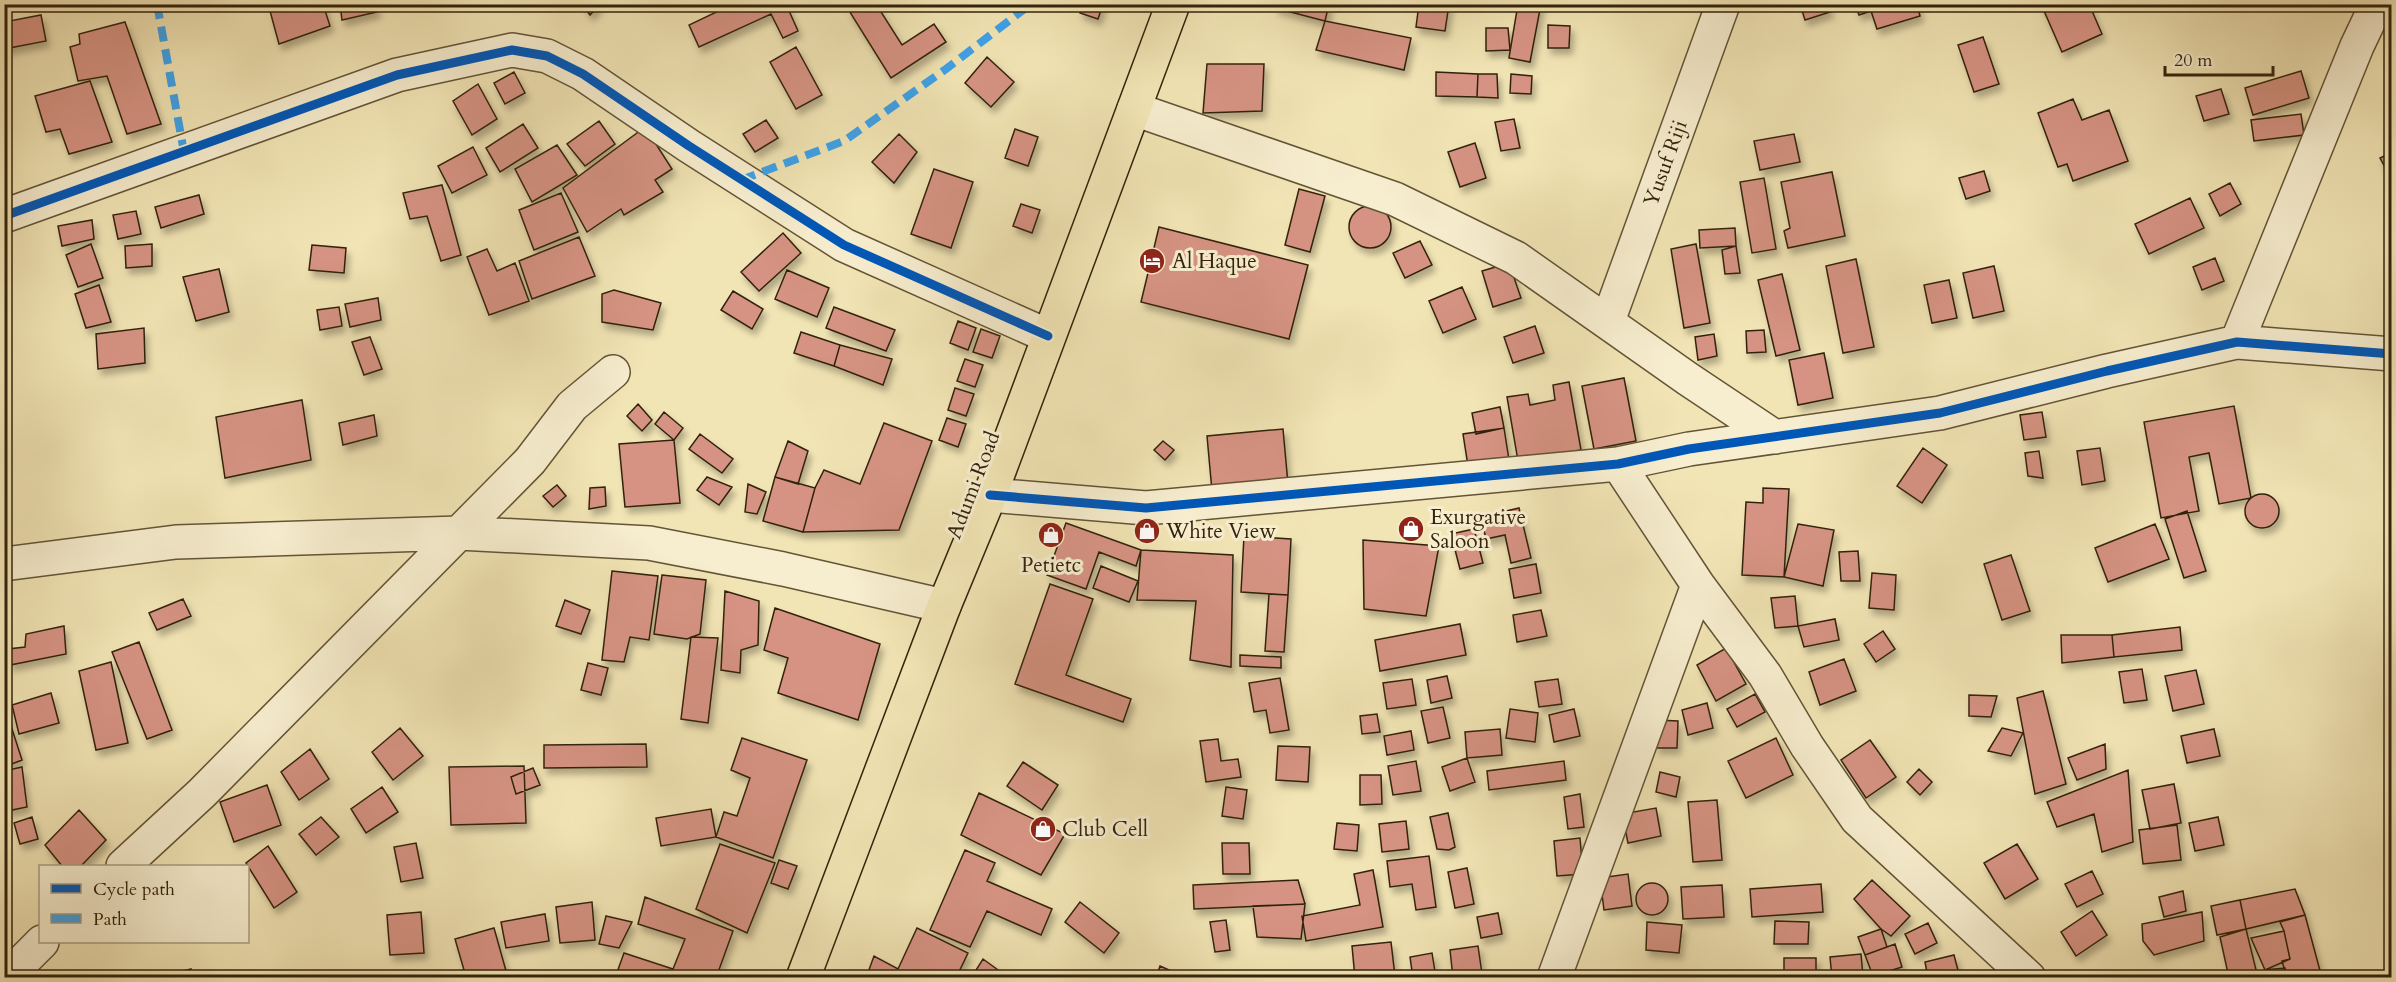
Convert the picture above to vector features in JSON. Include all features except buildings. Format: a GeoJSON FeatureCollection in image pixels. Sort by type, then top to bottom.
{"type":"FeatureCollection","features":[{"type":"Feature","properties":{"kind":"main road","name":"Adumi Road"},"geometry":{"type":"LineString","coordinates":[[803,978],[944,606],[990,495],[1173,4]]}},
{"type":"Feature","properties":{"kind":"street","name":"Yusuf Riji"},"geometry":{"type":"LineString","coordinates":[[1608,321],[1723,4]]}},
{"type":"Feature","properties":{"kind":"street"},"geometry":{"type":"LineString","coordinates":[[2237,342],[2357,46],[2377,4]]}},
{"type":"Feature","properties":{"kind":"street"},"geometry":{"type":"LineString","coordinates":[[4,216],[398,75],[512,50],[547,56],[583,74],[689,147],[844,245],[1048,336]]}},
{"type":"Feature","properties":{"kind":"street"},"geometry":{"type":"LineString","coordinates":[[1134,109],[1395,199],[1516,258],[1775,437]]}},
{"type":"Feature","properties":{"kind":"street"},"geometry":{"type":"LineString","coordinates":[[990,495],[1146,508],[1618,464],[1689,449],[1940,413],[2107,371],[2237,342],[2391,354]]}},
{"type":"Feature","properties":{"kind":"street"},"geometry":{"type":"LineString","coordinates":[[125,865],[202,793],[530,461],[572,406],[612,372]]}},
{"type":"Feature","properties":{"kind":"street"},"geometry":{"type":"LineString","coordinates":[[1618,464],[1698,585],[1765,675],[1807,746],[1857,819],[2029,978]]}},
{"type":"Feature","properties":{"kind":"street"},"geometry":{"type":"LineString","coordinates":[[4,564],[176,542],[459,533],[649,543],[783,569],[944,606]]}},
{"type":"Feature","properties":{"kind":"street"},"geometry":{"type":"LineString","coordinates":[[1554,978],[1698,585]]}},
{"type":"Feature","properties":{"kind":"street"},"geometry":{"type":"LineString","coordinates":[[6,978],[41,943]]}},
{"type":"Feature","properties":{"kind":"marked path"},"geometry":{"type":"LineString","coordinates":[[157,4],[184,152]]}},
{"type":"Feature","properties":{"kind":"marked path"},"geometry":{"type":"LineString","coordinates":[[741,180],[844,141],[946,69],[1031,4]]}},
{"type":"Feature","properties":{"kind":"cycle path"},"geometry":{"type":"LineString","coordinates":[[4,216],[397,75],[512,50],[547,56],[583,74],[689,146],[844,245],[1048,336]]}},
{"type":"Feature","properties":{"kind":"cycle path"},"geometry":{"type":"LineString","coordinates":[[990,495],[1146,508],[1618,464],[1689,449],[1940,413],[2107,371],[2237,342],[2392,354]]}},
{"type":"Feature","properties":{"kind":"place","name":"Al Haque"},"geometry":{"type":"Point","coordinates":[1152,261]}},
{"type":"Feature","properties":{"kind":"place","name":"Exurgative Saloon"},"geometry":{"type":"Point","coordinates":[1411,529]}},
{"type":"Feature","properties":{"kind":"place","name":"White View"},"geometry":{"type":"Point","coordinates":[1147,531]}},
{"type":"Feature","properties":{"kind":"place","name":"Petietc"},"geometry":{"type":"Point","coordinates":[1051,535]}},
{"type":"Feature","properties":{"kind":"place","name":"Club Cell"},"geometry":{"type":"Point","coordinates":[1043,829]}}]}
